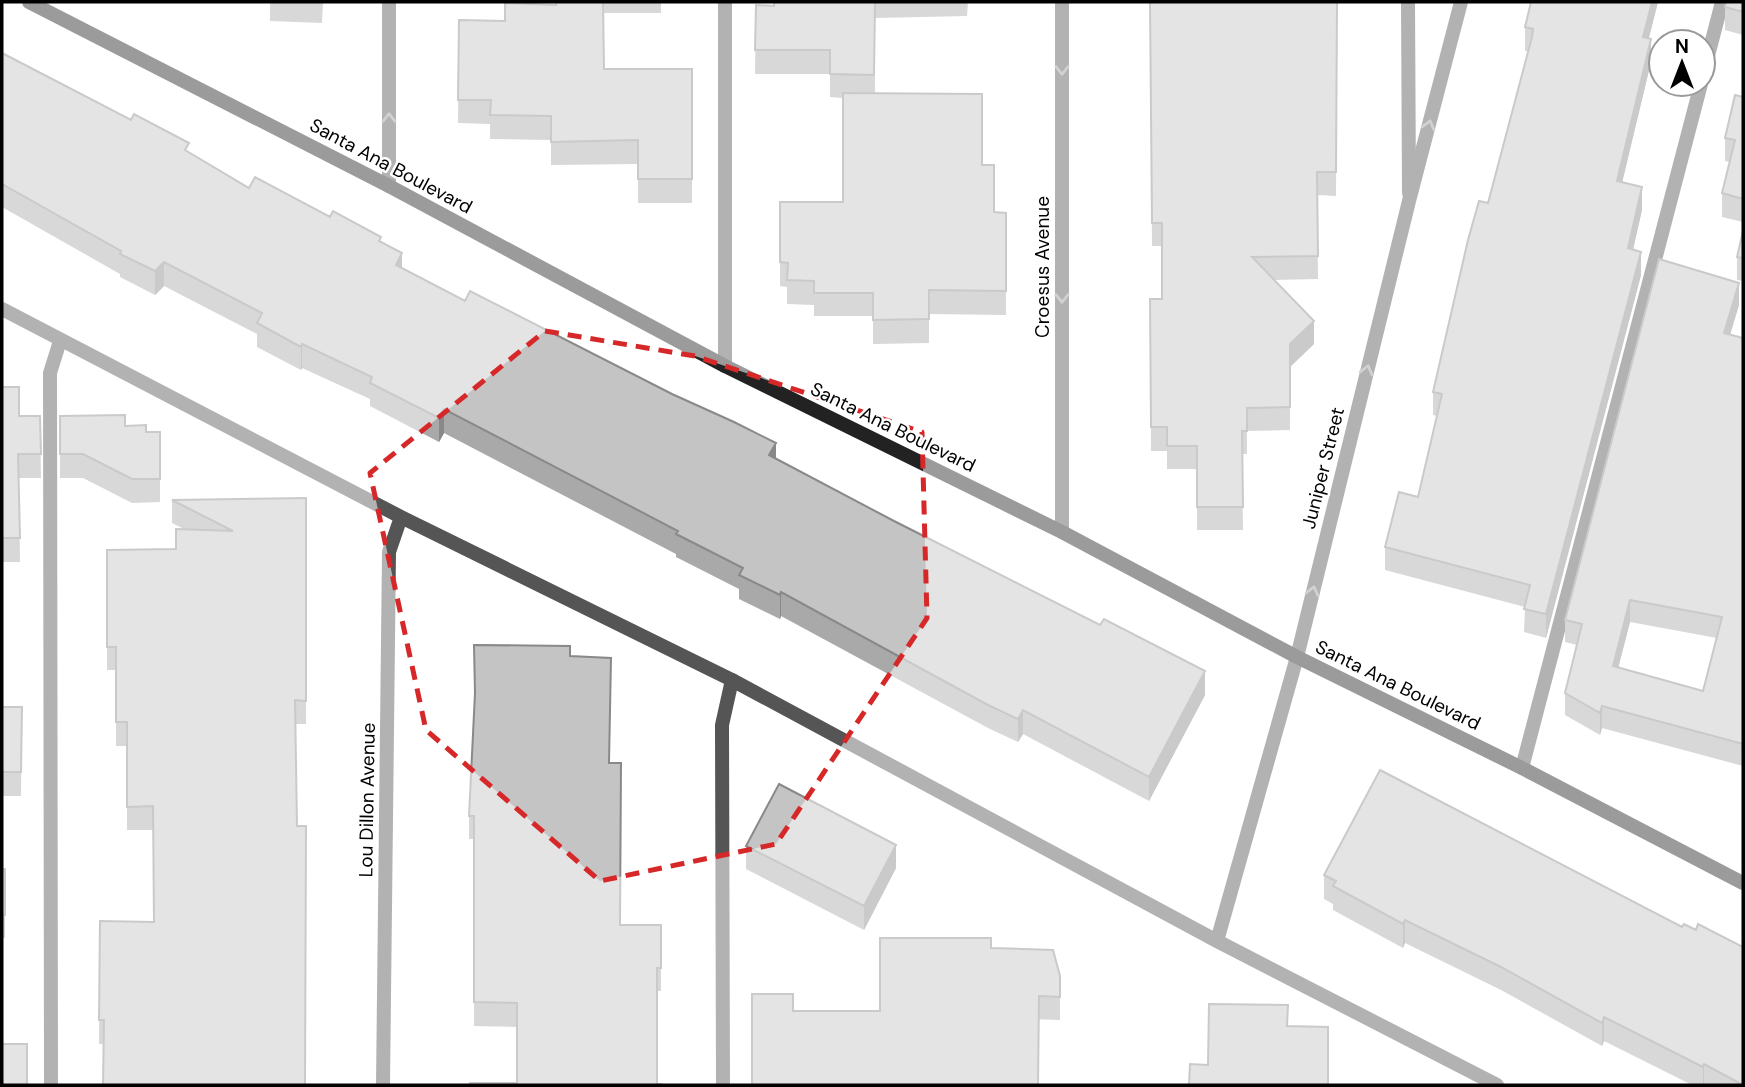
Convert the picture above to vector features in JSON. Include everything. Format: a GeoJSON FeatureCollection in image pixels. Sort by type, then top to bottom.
{"type":"FeatureCollection","features":[{"type":"Feature","properties":{"kind":"street","name":"Santa Ana Boulevard"},"geometry":{"type":"LineString","coordinates":[[29,2],[48,7],[725,366],[1062,532],[1297,657],[1522,768],[1743,883]]}},
{"type":"Feature","properties":{"kind":"street"},"geometry":{"type":"LineString","coordinates":[[389,2],[389,186]]}},
{"type":"Feature","properties":{"kind":"street"},"geometry":{"type":"LineString","coordinates":[[725,2],[725,366]]}},
{"type":"Feature","properties":{"kind":"street","name":"Croesus Avenue"},"geometry":{"type":"LineString","coordinates":[[1062,2],[1062,532]]}},
{"type":"Feature","properties":{"kind":"street"},"geometry":{"type":"LineString","coordinates":[[1408,2],[1409,201]]}},
{"type":"Feature","properties":{"kind":"street","name":"Juniper Street"},"geometry":{"type":"LineString","coordinates":[[1217,941],[1297,657],[1409,201],[1461,2]]}},
{"type":"Feature","properties":{"kind":"street"},"geometry":{"type":"LineString","coordinates":[[1715,28],[1722,2]]}},
{"type":"Feature","properties":{"kind":"street"},"geometry":{"type":"LineString","coordinates":[[1522,768],[1697,98]]}},
{"type":"Feature","properties":{"kind":"street"},"geometry":{"type":"LineString","coordinates":[[2,309],[401,517],[732,680],[1217,941],[1497,1085]]}},
{"type":"Feature","properties":{"kind":"street"},"geometry":{"type":"LineString","coordinates":[[51,1085],[50,373],[60,341]]}},
{"type":"Feature","properties":{"kind":"street","name":"Lou Dillon Avenue"},"geometry":{"type":"LineString","coordinates":[[383,1085],[388,552],[401,517]]}},
{"type":"Feature","properties":{"kind":"street"},"geometry":{"type":"LineString","coordinates":[[723,1085],[722,725],[732,680]]}},
{"type":"Feature","properties":{"kind":"highlighted area"},"geometry":{"type":"Polygon","coordinates":[[[545,331],[695,356],[922,432],[927,618],[776,844],[600,881],[426,730],[370,473],[545,331]]]}},
{"type":"Feature","properties":{"kind":"building"},"geometry":{"type":"Polygon","coordinates":[[[556,2],[603,2],[604,69],[692,69],[692,179],[638,179],[638,140],[551,142],[551,116],[490,115],[491,100],[458,100],[459,20],[505,21],[505,3],[556,5],[556,2]]]}},
{"type":"Feature","properties":{"kind":"building"},"geometry":{"type":"Polygon","coordinates":[[[774,2],[875,2],[874,75],[830,74],[830,50],[755,50],[756,5],[774,6],[774,2]]]}},
{"type":"Feature","properties":{"kind":"building"},"geometry":{"type":"Polygon","coordinates":[[[1150,2],[1337,2],[1336,172],[1317,172],[1318,256],[1252,257],[1314,321],[1290,344],[1290,407],[1247,408],[1247,431],[1242,431],[1243,507],[1197,507],[1197,446],[1167,446],[1167,427],[1151,427],[1150,299],[1162,299],[1162,223],[1152,223],[1150,2]]]}},
{"type":"Feature","properties":{"kind":"building"},"geometry":{"type":"Polygon","coordinates":[[[1531,2],[1652,2],[1643,37],[1647,38],[1647,56],[1617,181],[1642,187],[1628,248],[1641,252],[1546,614],[1524,609],[1530,585],[1385,547],[1399,492],[1418,497],[1442,394],[1433,392],[1468,240],[1479,201],[1488,203],[1532,37],[1533,29],[1525,27],[1531,2]]]}},
{"type":"Feature","properties":{"kind":"building"},"geometry":{"type":"Polygon","coordinates":[[[1726,2],[1743,2],[1743,12],[1725,7],[1726,2]]]}},
{"type":"Feature","properties":{"kind":"building"},"geometry":{"type":"Polygon","coordinates":[[[2,53],[131,120],[134,114],[189,143],[185,150],[249,188],[255,177],[330,217],[333,211],[381,237],[379,241],[402,253],[396,265],[465,301],[470,291],[672,394],[776,443],[769,455],[1100,625],[1104,619],[1205,671],[1149,777],[1023,710],[1018,719],[988,705],[781,592],[780,595],[739,575],[743,568],[676,534],[678,531],[444,409],[439,418],[370,383],[372,377],[302,344],[301,347],[257,323],[262,313],[164,262],[155,271],[120,254],[121,251],[2,184],[2,53]]]}},
{"type":"Feature","properties":{"kind":"building"},"geometry":{"type":"Polygon","coordinates":[[[843,93],[982,94],[982,165],[994,165],[994,212],[1006,213],[1006,291],[929,290],[929,319],[873,320],[873,293],[814,293],[814,281],[787,280],[788,263],[780,262],[780,202],[843,202],[843,93]]]}},
{"type":"Feature","properties":{"kind":"building"},"geometry":{"type":"Polygon","coordinates":[[[1735,95],[1743,97],[1743,199],[1722,193],[1735,140],[1725,138],[1735,95]]]}},
{"type":"Feature","properties":{"kind":"building"},"geometry":{"type":"Polygon","coordinates":[[[1743,231],[1743,258],[1737,257],[1743,231]]]}},
{"type":"Feature","properties":{"kind":"building"},"geometry":{"type":"Polygon","coordinates":[[[1659,259],[1739,283],[1724,333],[1743,338],[1743,744],[1602,706],[1600,713],[1565,693],[1582,624],[1565,620],[1659,259]],[[1630,600],[1613,666],[1703,691],[1722,617],[1630,600]]]}},
{"type":"Feature","properties":{"kind":"building"},"geometry":{"type":"Polygon","coordinates":[[[2,387],[19,387],[19,416],[40,416],[41,454],[18,454],[20,538],[2,538],[2,387]]]}},
{"type":"Feature","properties":{"kind":"building"},"geometry":{"type":"Polygon","coordinates":[[[125,415],[125,426],[146,425],[146,432],[160,432],[160,479],[132,479],[83,454],[60,454],[60,416],[125,415]]]}},
{"type":"Feature","properties":{"kind":"building"},"geometry":{"type":"Polygon","coordinates":[[[306,498],[306,701],[295,700],[297,826],[306,826],[305,1085],[103,1085],[104,1020],[99,1020],[100,921],[154,922],[153,806],[127,807],[127,722],[116,722],[116,647],[107,647],[107,550],[176,549],[176,529],[233,531],[172,500],[306,498]]]}},
{"type":"Feature","properties":{"kind":"building"},"geometry":{"type":"Polygon","coordinates":[[[474,645],[570,646],[570,656],[611,658],[609,763],[621,763],[620,925],[661,925],[661,968],[657,968],[657,1084],[661,1085],[470,1085],[517,1083],[517,1003],[474,1002],[474,816],[469,816],[475,693],[474,645]]]}},
{"type":"Feature","properties":{"kind":"building"},"geometry":{"type":"Polygon","coordinates":[[[2,707],[22,707],[21,772],[2,772],[2,707]]]}},
{"type":"Feature","properties":{"kind":"building"},"geometry":{"type":"Polygon","coordinates":[[[1380,770],[1682,927],[1684,924],[1696,930],[1698,924],[1743,947],[1743,1085],[1604,1017],[1602,1023],[1501,967],[1405,920],[1403,924],[1333,886],[1336,881],[1324,875],[1380,770]]]}},
{"type":"Feature","properties":{"kind":"building"},"geometry":{"type":"Polygon","coordinates":[[[779,784],[896,845],[864,906],[746,846],[779,784]]]}},
{"type":"Feature","properties":{"kind":"building"},"geometry":{"type":"Polygon","coordinates":[[[2,869],[5,869],[5,915],[2,915],[2,869]]]}},
{"type":"Feature","properties":{"kind":"building"},"geometry":{"type":"Polygon","coordinates":[[[880,938],[991,938],[991,948],[1053,950],[1060,976],[1060,997],[1039,996],[1038,1085],[752,1085],[752,994],[793,994],[793,1011],[880,1011],[880,938]]]}},
{"type":"Feature","properties":{"kind":"building"},"geometry":{"type":"Polygon","coordinates":[[[1209,1004],[1288,1005],[1287,1026],[1328,1027],[1328,1085],[1189,1085],[1190,1064],[1208,1065],[1209,1004]]]}},
{"type":"Feature","properties":{"kind":"building"},"geometry":{"type":"Polygon","coordinates":[[[2,1044],[27,1044],[27,1085],[2,1085],[2,1044]]]}}]}
